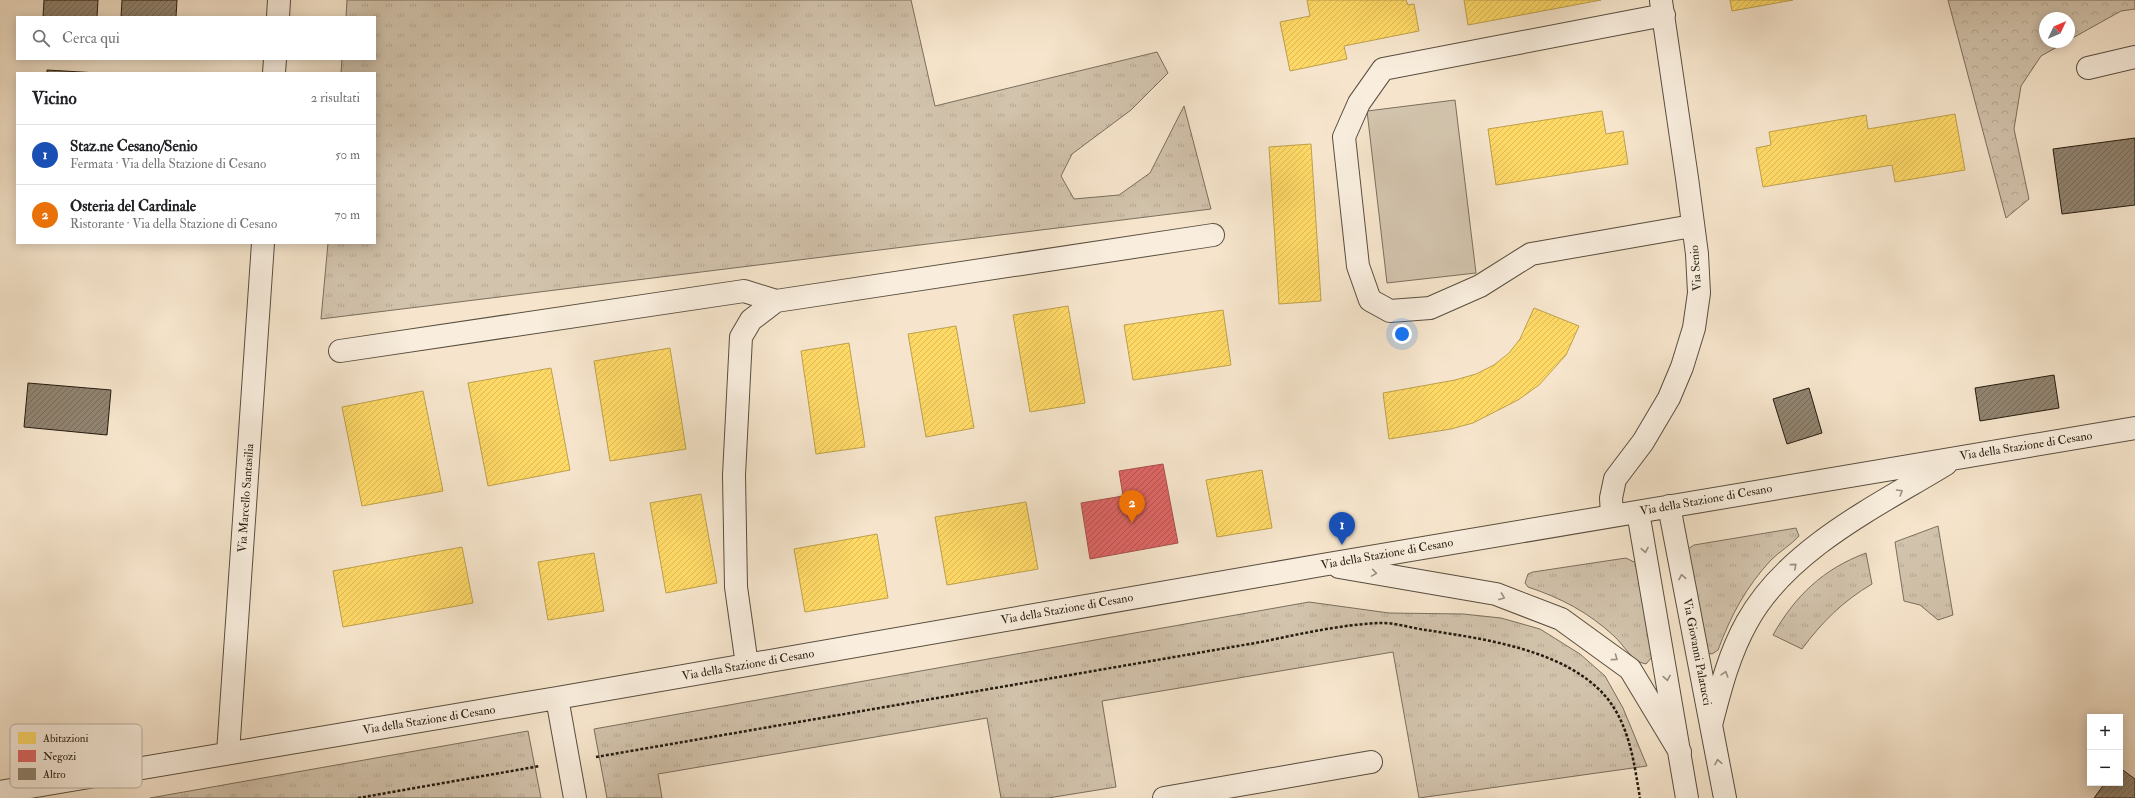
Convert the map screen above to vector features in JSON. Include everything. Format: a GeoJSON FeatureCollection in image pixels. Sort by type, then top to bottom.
{"type":"FeatureCollection","features":[{"type":"Feature","properties":{"kind":"street"},"geometry":{"type":"LineString","coordinates":[[278,16],[279,0]]}},
{"type":"Feature","properties":{"kind":"street"},"geometry":{"type":"LineString","coordinates":[[1662,8],[1383,69],[1359,103],[1344,137],[1358,266],[1370,300],[1390,311],[1430,308],[1480,286],[1531,254],[1692,226]]}},
{"type":"Feature","properties":{"kind":"street","name":"Via Senio"},"geometry":{"type":"LineString","coordinates":[[1612,516],[1611,498],[1615,479],[1643,442],[1669,398],[1682,367],[1694,328],[1699,293],[1692,226],[1662,8]]}},
{"type":"Feature","properties":{"kind":"street"},"geometry":{"type":"LineString","coordinates":[[2088,68],[2135,57]]}},
{"type":"Feature","properties":{"kind":"street"},"geometry":{"type":"LineString","coordinates":[[274,72],[275,60]]}},
{"type":"Feature","properties":{"kind":"street"},"geometry":{"type":"LineString","coordinates":[[340,351],[744,291],[776,301],[1213,235]]}},
{"type":"Feature","properties":{"kind":"street","name":"Via Marcello Santasilia"},"geometry":{"type":"LineString","coordinates":[[228,753],[262,244]]}},
{"type":"Feature","properties":{"kind":"street"},"geometry":{"type":"LineString","coordinates":[[748,665],[736,587],[734,483],[741,337],[751,320],[776,301]]}},
{"type":"Feature","properties":{"kind":"street","name":"Via della Stazione di Cesano"},"geometry":{"type":"LineString","coordinates":[[142,768],[557,698],[1322,565],[2135,428]]}},
{"type":"Feature","properties":{"kind":"street"},"geometry":{"type":"LineString","coordinates":[[1711,725],[1730,658],[1746,623],[1773,586],[1793,566],[1846,525],[1955,458]]}},
{"type":"Feature","properties":{"kind":"street","name":"Via Giovanni Palatucci"},"geometry":{"type":"LineString","coordinates":[[1669,506],[1725,798]]}},
{"type":"Feature","properties":{"kind":"street"},"geometry":{"type":"LineString","coordinates":[[1638,512],[1687,798]]}},
{"type":"Feature","properties":{"kind":"street"},"geometry":{"type":"LineString","coordinates":[[1322,565],[1496,594],[1561,619],[1630,669],[1680,752]]}},
{"type":"Feature","properties":{"kind":"street"},"geometry":{"type":"LineString","coordinates":[[557,698],[575,798]]}},
{"type":"Feature","properties":{"kind":"street"},"geometry":{"type":"LineString","coordinates":[[1164,798],[1371,762]]}},
{"type":"Feature","properties":{"kind":"street","name":"Via della Stazione di Cesano"},"geometry":{"type":"LineString","coordinates":[[0,792],[23,788]]}},
{"type":"Feature","properties":{"kind":"path"},"geometry":{"type":"LineString","coordinates":[[358,798],[1246,645],[1324,629],[1380,623],[1494,643],[1554,660],[1575,671],[1592,683],[1606,698],[1618,716],[1629,741],[1640,798]]}},
{"type":"Feature","properties":{"kind":"green space"},"geometry":{"type":"Polygon","coordinates":[[[347,0],[911,0],[935,106],[1157,52],[1168,73],[1131,110],[1072,154],[1061,176],[1074,199],[1119,195],[1150,173],[1184,106],[1211,209],[321,319],[328,244],[376,244],[376,72],[341,72],[342,60],[376,60],[376,16],[346,16],[347,0]]]}},
{"type":"Feature","properties":{"kind":"green space"},"geometry":{"type":"Polygon","coordinates":[[[1948,0],[2135,0],[2135,9],[2121,11],[2075,37],[2075,12],[2039,12],[2039,48],[2055,48],[2041,56],[2021,86],[2014,129],[2029,199],[2006,218],[1948,0]]]}},
{"type":"Feature","properties":{"kind":"green space"},"geometry":{"type":"Polygon","coordinates":[[[1455,100],[1476,273],[1387,283],[1367,111],[1455,100]]]}},
{"type":"Feature","properties":{"kind":"green space"},"geometry":{"type":"Polygon","coordinates":[[[1938,526],[1953,615],[1938,620],[1920,605],[1904,601],[1895,542],[1938,526]]]}},
{"type":"Feature","properties":{"kind":"green space"},"geometry":{"type":"Polygon","coordinates":[[[1796,528],[1799,536],[1771,560],[1762,570],[1740,602],[1728,625],[1718,650],[1712,654],[1708,653],[1688,549],[1694,545],[1796,528]]]}},
{"type":"Feature","properties":{"kind":"green space"},"geometry":{"type":"Polygon","coordinates":[[[1866,553],[1872,584],[1842,605],[1817,630],[1802,649],[1773,635],[1791,608],[1812,585],[1836,567],[1866,553]]]}},
{"type":"Feature","properties":{"kind":"green space"},"geometry":{"type":"Polygon","coordinates":[[[1626,558],[1636,563],[1652,657],[1646,664],[1641,663],[1632,657],[1614,636],[1584,613],[1563,601],[1528,587],[1525,583],[1528,574],[1533,572],[1626,558]]]}},
{"type":"Feature","properties":{"kind":"green space"},"geometry":{"type":"Polygon","coordinates":[[[1309,602],[1389,613],[1463,614],[1501,618],[1540,629],[1580,654],[1605,676],[1623,708],[1647,766],[1419,798],[1393,652],[1102,701],[1116,787],[1048,798],[1001,798],[987,718],[658,774],[662,798],[607,798],[594,729],[1309,602]]]}},
{"type":"Feature","properties":{"kind":"green space"},"geometry":{"type":"Polygon","coordinates":[[[528,731],[541,798],[150,798],[528,731]]]}},
{"type":"Feature","properties":{"kind":"building: Abitazioni"},"geometry":{"type":"Polygon","coordinates":[[[1307,0],[1406,0],[1408,5],[1414,4],[1419,31],[1344,46],[1347,59],[1290,71],[1280,22],[1310,16],[1307,0]]]}},
{"type":"Feature","properties":{"kind":"building: Abitazioni"},"geometry":{"type":"Polygon","coordinates":[[[1464,0],[1601,0],[1468,25],[1464,0]]]}},
{"type":"Feature","properties":{"kind":"building: Abitazioni"},"geometry":{"type":"Polygon","coordinates":[[[1730,0],[1793,0],[1732,11],[1730,0]]]}},
{"type":"Feature","properties":{"kind":"building: Abitazioni"},"geometry":{"type":"Polygon","coordinates":[[[1602,111],[1606,134],[1623,131],[1628,164],[1496,185],[1488,129],[1602,111]]]}},
{"type":"Feature","properties":{"kind":"building: Abitazioni"},"geometry":{"type":"Polygon","coordinates":[[[1955,114],[1965,170],[1895,182],[1892,165],[1763,187],[1756,148],[1771,145],[1769,132],[1866,115],[1868,129],[1955,114]]]}},
{"type":"Feature","properties":{"kind":"building: Abitazioni"},"geometry":{"type":"Polygon","coordinates":[[[1311,144],[1321,301],[1279,304],[1269,147],[1311,144]]]}},
{"type":"Feature","properties":{"kind":"building: Abitazioni"},"geometry":{"type":"Polygon","coordinates":[[[1068,306],[1085,403],[1030,412],[1013,315],[1068,306]]]}},
{"type":"Feature","properties":{"kind":"building: Abitazioni"},"geometry":{"type":"Polygon","coordinates":[[[1534,308],[1579,326],[1566,355],[1539,385],[1518,400],[1473,423],[1451,429],[1389,439],[1383,393],[1455,380],[1476,374],[1494,365],[1509,353],[1520,339],[1534,308]]]}},
{"type":"Feature","properties":{"kind":"building: Abitazioni"},"geometry":{"type":"Polygon","coordinates":[[[1223,310],[1231,365],[1133,380],[1124,325],[1223,310]]]}},
{"type":"Feature","properties":{"kind":"building: Abitazioni"},"geometry":{"type":"Polygon","coordinates":[[[956,326],[974,428],[926,437],[908,334],[956,326]]]}},
{"type":"Feature","properties":{"kind":"building: Abitazioni"},"geometry":{"type":"Polygon","coordinates":[[[849,343],[865,447],[816,454],[801,351],[849,343]]]}},
{"type":"Feature","properties":{"kind":"building: Abitazioni"},"geometry":{"type":"Polygon","coordinates":[[[670,348],[686,449],[610,461],[594,361],[670,348]]]}},
{"type":"Feature","properties":{"kind":"building: Abitazioni"},"geometry":{"type":"Polygon","coordinates":[[[551,368],[570,470],[488,486],[468,383],[551,368]]]}},
{"type":"Feature","properties":{"kind":"building: Abitazioni"},"geometry":{"type":"Polygon","coordinates":[[[423,391],[443,491],[362,506],[342,407],[423,391]]]}},
{"type":"Feature","properties":{"kind":"building: Abitazioni"},"geometry":{"type":"Polygon","coordinates":[[[1262,470],[1272,528],[1217,537],[1206,480],[1262,470]]]}},
{"type":"Feature","properties":{"kind":"building: Abitazioni"},"geometry":{"type":"Polygon","coordinates":[[[701,494],[717,583],[666,593],[650,503],[701,494]]]}},
{"type":"Feature","properties":{"kind":"building: Abitazioni"},"geometry":{"type":"Polygon","coordinates":[[[1026,502],[1038,569],[947,585],[935,517],[1026,502]]]}},
{"type":"Feature","properties":{"kind":"building: Abitazioni"},"geometry":{"type":"Polygon","coordinates":[[[877,534],[888,598],[805,612],[794,549],[877,534]]]}},
{"type":"Feature","properties":{"kind":"building: Abitazioni"},"geometry":{"type":"Polygon","coordinates":[[[462,547],[473,603],[343,627],[333,571],[462,547]]]}},
{"type":"Feature","properties":{"kind":"building: Abitazioni"},"geometry":{"type":"Polygon","coordinates":[[[594,553],[604,611],[548,620],[538,562],[594,553]]]}},
{"type":"Feature","properties":{"kind":"building: Negozi"},"geometry":{"type":"Polygon","coordinates":[[[1163,464],[1178,543],[1090,559],[1081,503],[1123,496],[1119,471],[1163,464]]]}},
{"type":"Feature","properties":{"kind":"building: Altro"},"geometry":{"type":"Polygon","coordinates":[[[44,0],[98,0],[97,16],[43,16],[44,0]]]}},
{"type":"Feature","properties":{"kind":"building: Altro"},"geometry":{"type":"Polygon","coordinates":[[[122,0],[177,0],[176,16],[121,16],[122,0]]]}},
{"type":"Feature","properties":{"kind":"building: Altro"},"geometry":{"type":"Polygon","coordinates":[[[47,70],[81,72],[47,72],[47,70]]]}},
{"type":"Feature","properties":{"kind":"building: Altro"},"geometry":{"type":"Polygon","coordinates":[[[2135,138],[2135,205],[2062,214],[2053,149],[2135,138]]]}},
{"type":"Feature","properties":{"kind":"building: Altro"},"geometry":{"type":"Polygon","coordinates":[[[2054,375],[2059,408],[1980,421],[1975,388],[2054,375]]]}},
{"type":"Feature","properties":{"kind":"building: Altro"},"geometry":{"type":"Polygon","coordinates":[[[28,383],[111,390],[107,435],[24,427],[28,383]]]}},
{"type":"Feature","properties":{"kind":"building: Altro"},"geometry":{"type":"Polygon","coordinates":[[[1809,388],[1822,433],[1787,444],[1773,399],[1809,388]]]}},
{"type":"Feature","properties":{"kind":"building: Altro"},"geometry":{"type":"Polygon","coordinates":[[[2123,770],[2135,779],[2135,798],[2094,798],[2103,786],[2123,786],[2123,770]]]}},
{"type":"Feature","properties":{"kind":"place","name":"Osteria del Cardinale"},"geometry":{"type":"Point","coordinates":[1132,523]}},
{"type":"Feature","properties":{"kind":"place","name":"Staz.ne Cesano/Senio"},"geometry":{"type":"Point","coordinates":[1342,545]}}]}
